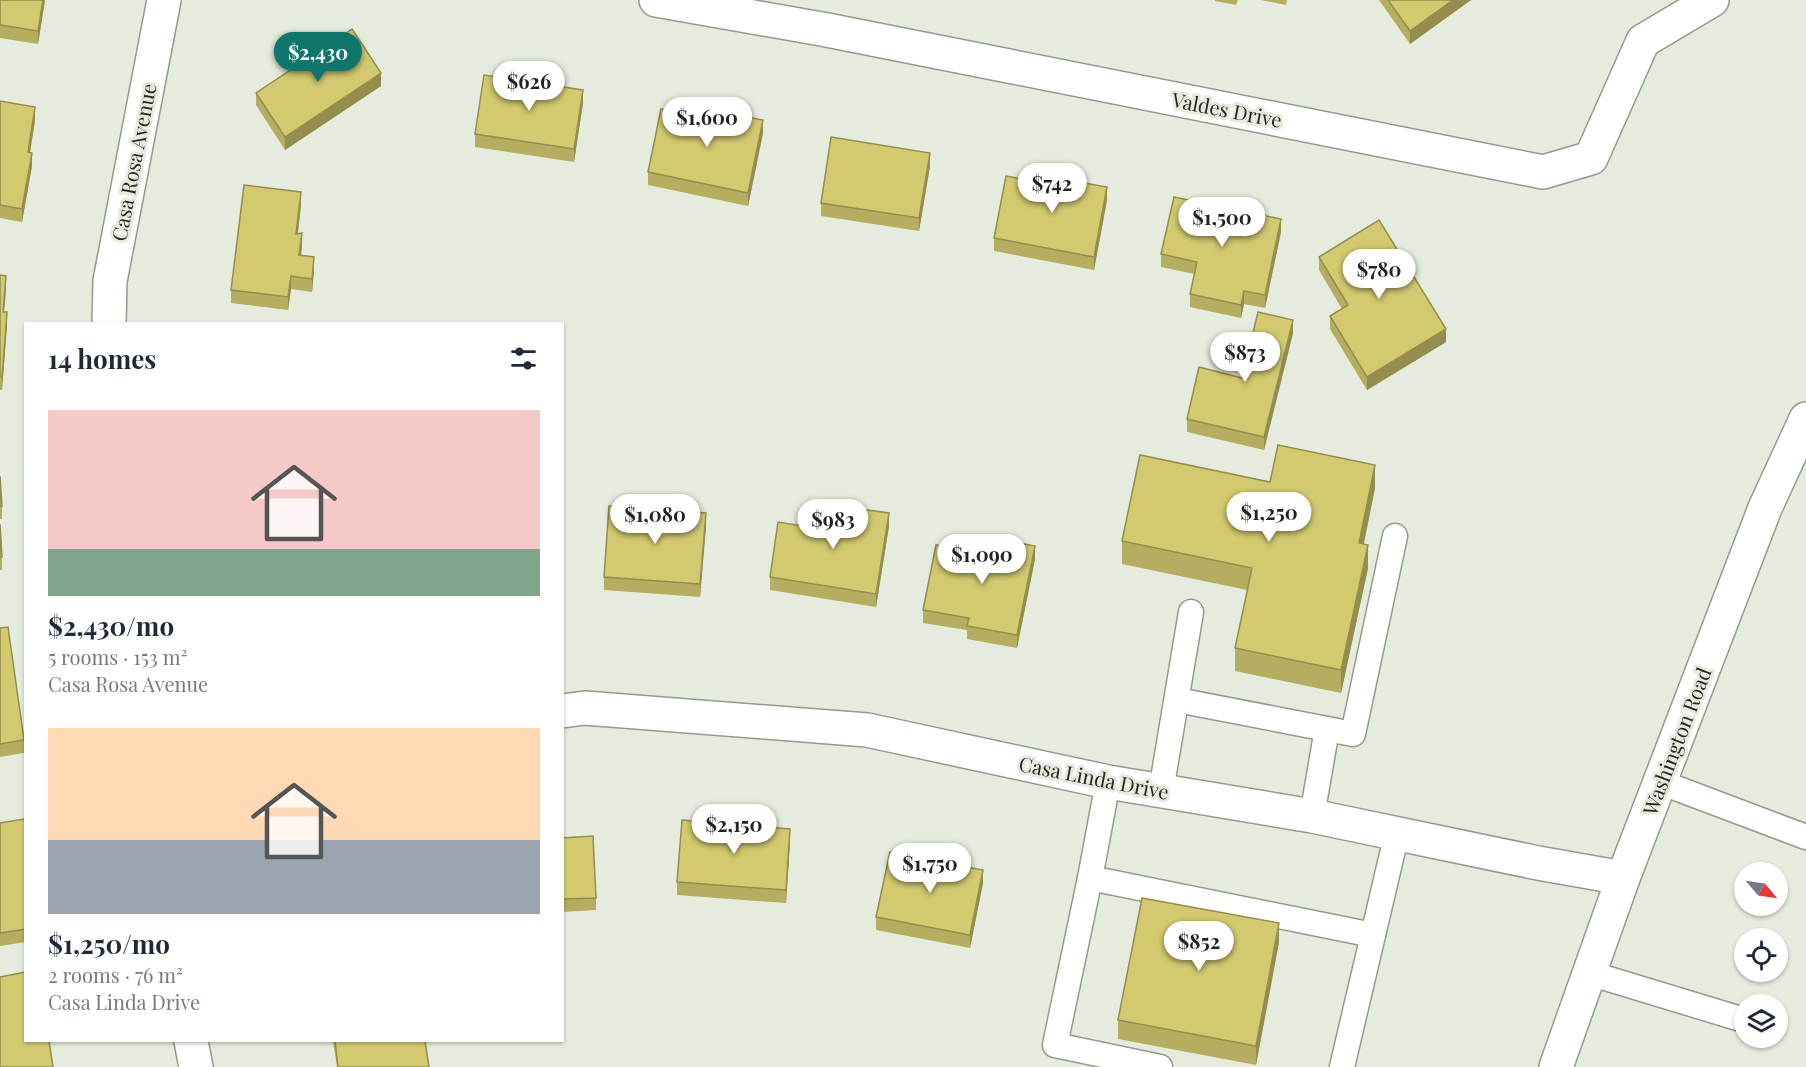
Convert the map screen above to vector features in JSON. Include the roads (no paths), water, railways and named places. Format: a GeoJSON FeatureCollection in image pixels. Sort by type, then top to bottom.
{"type":"FeatureCollection","features":[{"type":"Feature","properties":{"kind":"street","name":"Casa Rosa Avenue"},"geometry":{"type":"LineString","coordinates":[[109,322],[110,281],[164,0]]}},
{"type":"Feature","properties":{"kind":"street","name":"Valdes Drive"},"geometry":{"type":"LineString","coordinates":[[656,0],[839,33],[1543,172],[1591,158],[1642,41],[1712,0]]}},
{"type":"Feature","properties":{"kind":"street","name":"Washington Road"},"geometry":{"type":"LineString","coordinates":[[1556,1067],[1623,878],[1765,508],[1806,419]]}},
{"type":"Feature","properties":{"kind":"street","name":"Casa Linda Drive"},"geometry":{"type":"LineString","coordinates":[[564,711],[585,708],[867,730],[1108,782],[1312,816],[1538,863],[1623,878]]}},
{"type":"Feature","properties":{"kind":"street"},"geometry":{"type":"LineString","coordinates":[[191,1042],[196,1067]]}},
{"type":"Feature","properties":{"kind":"lane"},"geometry":{"type":"LineString","coordinates":[[1177,700],[1353,734],[1395,536]]}},
{"type":"Feature","properties":{"kind":"lane"},"geometry":{"type":"LineString","coordinates":[[1161,791],[1191,612]]}},
{"type":"Feature","properties":{"kind":"lane"},"geometry":{"type":"LineString","coordinates":[[1312,816],[1327,729]]}},
{"type":"Feature","properties":{"kind":"lane"},"geometry":{"type":"LineString","coordinates":[[1108,782],[1055,1044],[1160,1067]]}},
{"type":"Feature","properties":{"kind":"lane"},"geometry":{"type":"LineString","coordinates":[[1660,782],[1806,837]]}},
{"type":"Feature","properties":{"kind":"lane"},"geometry":{"type":"LineString","coordinates":[[1342,1067],[1397,833]]}},
{"type":"Feature","properties":{"kind":"lane"},"geometry":{"type":"LineString","coordinates":[[1090,879],[1373,935]]}},
{"type":"Feature","properties":{"kind":"lane"},"geometry":{"type":"LineString","coordinates":[[1589,973],[1734,1017]]}}]}
